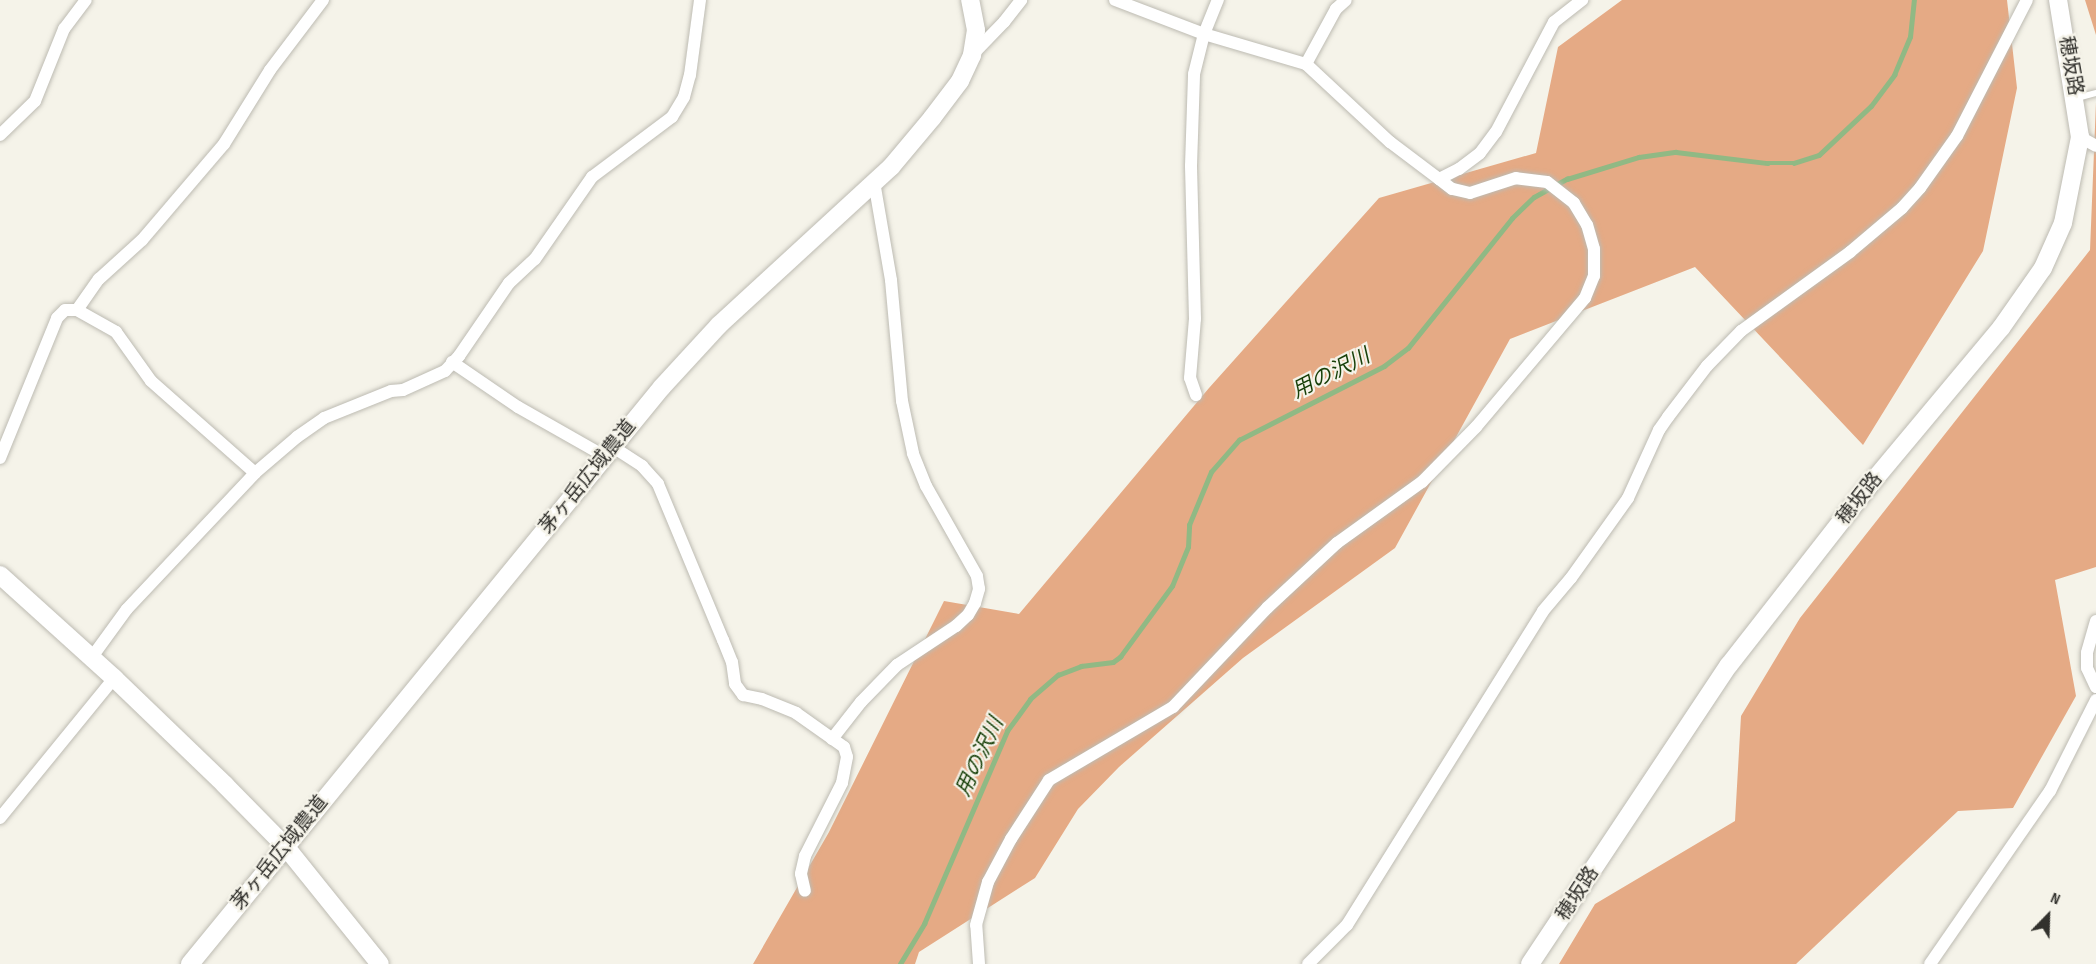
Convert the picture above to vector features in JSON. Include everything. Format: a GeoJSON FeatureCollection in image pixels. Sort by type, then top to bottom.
{"type":"FeatureCollection","features":[{"type":"Feature","properties":{"kind":"street"},"geometry":{"type":"LineString","coordinates":[[0,135],[35,101],[64,29],[86,0]]}},
{"type":"Feature","properties":{"kind":"street"},"geometry":{"type":"LineString","coordinates":[[77,310],[99,279],[142,240],[224,144],[270,70],[324,0]]}},
{"type":"Feature","properties":{"kind":"street"},"geometry":{"type":"LineString","coordinates":[[92,657],[127,609],[255,473],[297,437],[324,418],[391,391],[403,390],[445,370],[508,283],[534,259],[592,177],[672,117],[684,97],[690,75],[700,0]]}},
{"type":"Feature","properties":{"kind":"street","name":"茅ヶ岳広域農道"},"geometry":{"type":"LineString","coordinates":[[190,964],[662,387],[719,326],[891,166],[932,118],[960,81],[972,55],[976,30],[970,0]]}},
{"type":"Feature","properties":{"kind":"street"},"geometry":{"type":"LineString","coordinates":[[972,55],[1004,22],[1021,0]]}},
{"type":"Feature","properties":{"kind":"street"},"geometry":{"type":"LineString","coordinates":[[980,964],[976,925],[988,882],[1011,839],[1049,780],[1173,707],[1267,608],[1337,543],[1422,482],[1476,427],[1586,298],[1594,276],[1594,249],[1587,225],[1574,203],[1547,182],[1516,178],[1470,193],[1452,189],[1390,142],[1358,109],[1306,64],[1204,34],[1115,0]]}},
{"type":"Feature","properties":{"kind":"street"},"geometry":{"type":"LineString","coordinates":[[1196,395],[1190,378],[1195,320],[1191,166],[1194,74],[1204,34],[1218,0]]}},
{"type":"Feature","properties":{"kind":"street"},"geometry":{"type":"LineString","coordinates":[[1306,64],[1336,9],[1346,0]]}},
{"type":"Feature","properties":{"kind":"street"},"geometry":{"type":"LineString","coordinates":[[1439,179],[1459,169],[1480,153],[1496,132],[1554,22],[1582,0]]}},
{"type":"Feature","properties":{"kind":"street"},"geometry":{"type":"LineString","coordinates":[[1308,964],[1347,925],[1544,610],[1571,578],[1628,498],[1659,430],[1668,417],[1707,366],[1741,331],[1850,252],[1902,207],[1920,188],[1957,136],[2027,0]]}},
{"type":"Feature","properties":{"kind":"street","name":"穂坂路"},"geometry":{"type":"LineString","coordinates":[[1530,964],[1729,665],[1868,488],[2024,298],[2055,246],[2072,186],[2088,142],[2076,98],[2058,0]]}},
{"type":"Feature","properties":{"kind":"street"},"geometry":{"type":"LineString","coordinates":[[832,739],[861,702],[897,665],[968,615],[979,589],[977,576],[926,486],[913,453],[902,401],[891,280],[874,182]]}},
{"type":"Feature","properties":{"kind":"street"},"geometry":{"type":"LineString","coordinates":[[0,458],[57,318],[65,310],[77,310],[116,332],[151,381],[255,473]]}},
{"type":"Feature","properties":{"kind":"street"},"geometry":{"type":"LineString","coordinates":[[452,362],[518,407],[642,466],[658,484],[732,662],[735,684],[743,695],[762,699],[796,714],[844,747],[848,757],[842,783],[806,856],[801,874],[805,891]]}},
{"type":"Feature","properties":{"kind":"street"},"geometry":{"type":"LineString","coordinates":[[0,575],[92,657],[285,846],[380,964]]}},
{"type":"Feature","properties":{"kind":"street"},"geometry":{"type":"LineString","coordinates":[[2096,621],[2087,653],[2087,668],[2096,687]]}},
{"type":"Feature","properties":{"kind":"street"},"geometry":{"type":"LineString","coordinates":[[0,818],[114,678]]}},
{"type":"Feature","properties":{"kind":"street"},"geometry":{"type":"LineString","coordinates":[[1930,964],[2050,791],[2096,700]]}},
{"type":"Feature","properties":{"kind":"lane"},"geometry":{"type":"LineString","coordinates":[[2076,98],[2096,93]]}},
{"type":"Feature","properties":{"kind":"shaded area"},"geometry":{"type":"Polygon","coordinates":[[[1622,0],[2007,0],[2017,88],[1983,251],[1863,445],[1695,267],[1510,339],[1395,548],[1243,658],[1119,767],[1078,809],[1035,878],[919,952],[915,964],[753,964],[829,832],[944,601],[1019,614],[1209,388],[1379,198],[1536,153],[1558,47],[1622,0]]]}},
{"type":"Feature","properties":{"kind":"shaded area"},"geometry":{"type":"Polygon","coordinates":[[[2085,0],[2096,0],[2096,35],[2085,0]]]}},
{"type":"Feature","properties":{"kind":"shaded area"},"geometry":{"type":"Polygon","coordinates":[[[2096,102],[2096,567],[2055,580],[2076,696],[2013,808],[1958,811],[1796,964],[1559,964],[1595,904],[1735,821],[1741,716],[1800,618],[2090,250],[2096,102]]]}},
{"type":"Feature","properties":{"kind":"waterway","name":"用の沢川"},"geometry":{"type":"LineString","coordinates":[[900,964],[924,924],[1007,731],[1030,699],[1058,675],[1081,666],[1113,662],[1120,657],[1172,586],[1188,547],[1189,525],[1211,472],[1239,440],[1384,366],[1408,348],[1512,218],[1534,197],[1567,179],[1639,157],[1676,152],[1767,163],[1794,163],[1819,155],[1871,106],[1894,75],[1910,37],[1914,0]]}}]}
